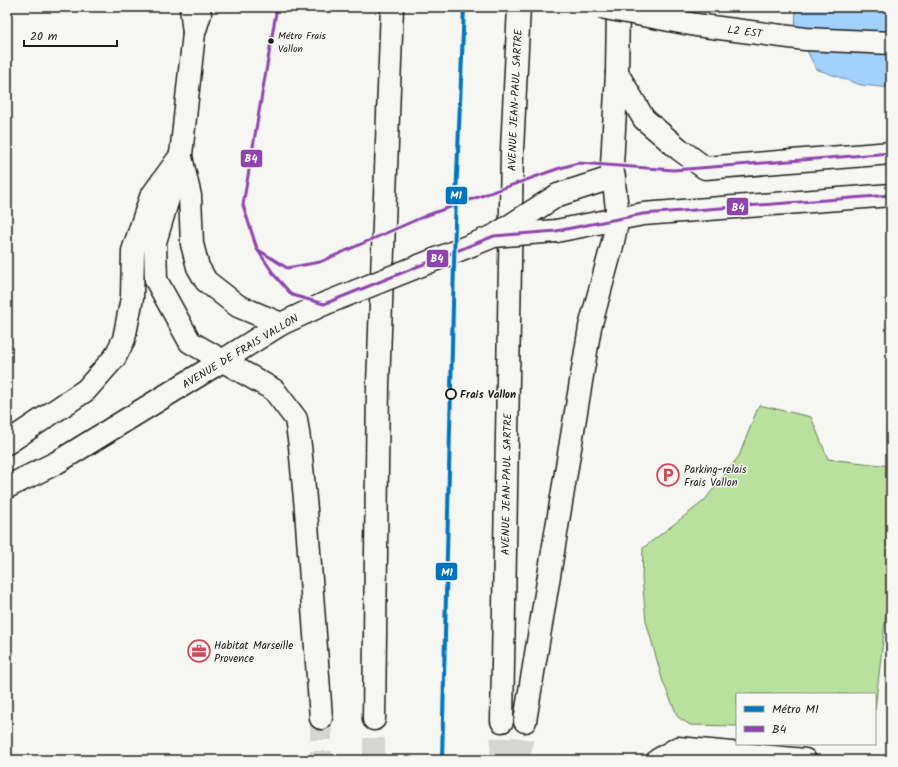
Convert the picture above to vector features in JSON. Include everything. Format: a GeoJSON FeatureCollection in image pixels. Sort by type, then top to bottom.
{"type":"FeatureCollection","features":[{"type":"Feature","properties":{"kind":"main road"},"geometry":{"type":"LineString","coordinates":[[191,7],[194,33]]}},
{"type":"Feature","properties":{"kind":"main road"},"geometry":{"type":"LineString","coordinates":[[202,7],[194,33],[181,156],[155,242],[156,280],[190,342],[274,390],[296,419],[306,510],[321,718]]}},
{"type":"Feature","properties":{"kind":"main road"},"geometry":{"type":"LineString","coordinates":[[374,719],[378,385],[392,7]]}},
{"type":"Feature","properties":{"kind":"main road","name":"AVENUE JEAN-PAUL SARTRE"},"geometry":{"type":"LineString","coordinates":[[502,721],[511,158],[519,7]]}},
{"type":"Feature","properties":{"kind":"main road","name":"L2 EST"},"geometry":{"type":"LineString","coordinates":[[600,7],[696,25],[805,39],[891,43]]}},
{"type":"Feature","properties":{"kind":"main road"},"geometry":{"type":"LineString","coordinates":[[525,721],[590,327],[618,218],[612,165],[617,73],[618,7]]}},
{"type":"Feature","properties":{"kind":"main road"},"geometry":{"type":"LineString","coordinates":[[617,73],[644,119],[679,149],[705,168],[891,154]]}},
{"type":"Feature","properties":{"kind":"main road"},"geometry":{"type":"LineString","coordinates":[[181,156],[190,196],[192,244],[198,267],[206,281],[238,306],[281,324]]}},
{"type":"Feature","properties":{"kind":"main road"},"geometry":{"type":"LineString","coordinates":[[7,443],[86,390],[115,358],[124,339],[132,298],[132,251],[151,196],[181,156]]}},
{"type":"Feature","properties":{"kind":"main road"},"geometry":{"type":"LineString","coordinates":[[494,236],[558,195],[614,177]]}},
{"type":"Feature","properties":{"kind":"main road","name":"AVENUE DE FRAIS VALLON"},"geometry":{"type":"LineString","coordinates":[[7,487],[56,463],[281,324],[324,304],[494,236],[556,231],[618,218],[681,210],[891,195]]}},
{"type":"Feature","properties":{"kind":"main road"},"geometry":{"type":"LineString","coordinates":[[658,760],[678,748],[805,760]]}},
{"type":"Feature","properties":{"kind":"green space"},"geometry":{"type":"Polygon","coordinates":[[[759,405],[811,417],[828,459],[891,466],[891,569],[876,701],[876,693],[736,693],[736,726],[690,725],[678,717],[663,682],[646,621],[642,578],[643,548],[704,501],[739,456],[759,405]]]}},
{"type":"Feature","properties":{"kind":"water"},"geometry":{"type":"Polygon","coordinates":[[[796,7],[891,7],[891,88],[861,85],[816,69],[795,26],[796,7]]]}},
{"type":"Feature","properties":{"kind":"tunnel"},"geometry":{"type":"LineString","coordinates":[[321,718],[321,760]]}},
{"type":"Feature","properties":{"kind":"tunnel"},"geometry":{"type":"LineString","coordinates":[[374,719],[374,760]]}},
{"type":"Feature","properties":{"kind":"tunnel"},"geometry":{"type":"LineString","coordinates":[[501,760],[502,721]]}},
{"type":"Feature","properties":{"kind":"tunnel"},"geometry":{"type":"LineString","coordinates":[[519,760],[525,721]]}},
{"type":"Feature","properties":{"kind":"metro line","name":"M1"},"geometry":{"type":"LineString","coordinates":[[442,760],[455,223],[464,7]]}},
{"type":"Feature","properties":{"kind":"transit line","name":"B4"},"geometry":{"type":"LineString","coordinates":[[277,7],[243,205],[257,249],[275,276],[292,295],[324,304],[494,236],[556,231],[643,214],[891,195]]}},
{"type":"Feature","properties":{"kind":"transit line","name":"B4"},"geometry":{"type":"LineString","coordinates":[[254,240],[257,249],[287,268],[320,262],[425,216],[557,169],[578,163],[674,170],[891,153]]}},
{"type":"Feature","properties":{"kind":"place","name":"Métro Frais Vallon"},"geometry":{"type":"Point","coordinates":[271,41]}},
{"type":"Feature","properties":{"kind":"place","name":"Frais Vallon"},"geometry":{"type":"Point","coordinates":[451,394]}},
{"type":"Feature","properties":{"kind":"place","name":"Parking-relais Frais Vallon"},"geometry":{"type":"Point","coordinates":[668,475]}},
{"type":"Feature","properties":{"kind":"place","name":"Habitat Marseille Provence"},"geometry":{"type":"Point","coordinates":[199,651]}}]}
